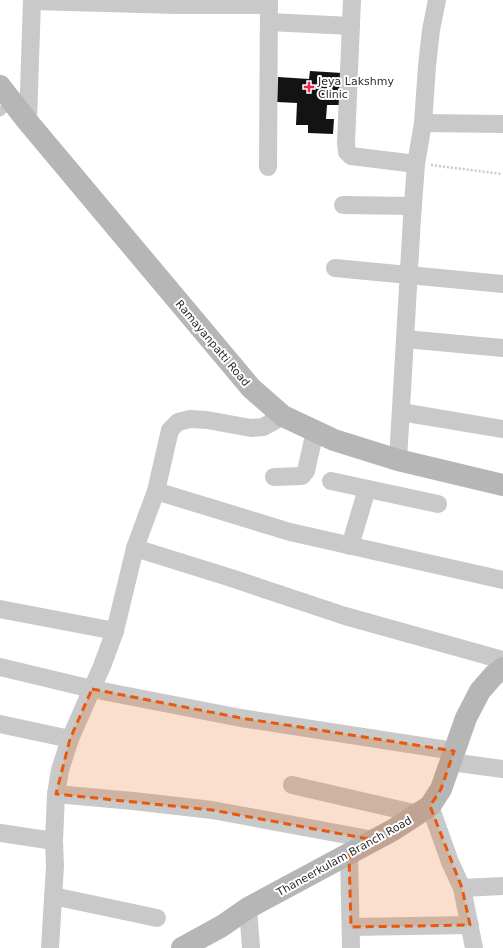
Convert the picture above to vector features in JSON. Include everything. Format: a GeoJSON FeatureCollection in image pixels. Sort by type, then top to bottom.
{"type":"FeatureCollection","features":[{"type":"Feature","properties":{"kind":"main road","name":"Ramayanpatti Road"},"geometry":{"type":"LineString","coordinates":[[4,100],[28,122],[251,388],[283,416],[334,440],[398,460],[503,485]]}},
{"type":"Feature","properties":{"kind":"main road","name":"Thaneerkulam Branch Road"},"geometry":{"type":"LineString","coordinates":[[182,948],[222,926],[248,908],[393,830],[424,810],[441,789],[466,718],[480,691],[494,675],[503,668]]}},
{"type":"Feature","properties":{"kind":"street"},"geometry":{"type":"LineString","coordinates":[[28,122],[32,0],[177,2],[269,9],[351,26]]}},
{"type":"Feature","properties":{"kind":"street"},"geometry":{"type":"LineString","coordinates":[[352,0],[346,144],[347,152],[352,156],[416,164]]}},
{"type":"Feature","properties":{"kind":"street"},"geometry":{"type":"LineString","coordinates":[[398,460],[408,275],[416,164],[423,122],[431,30],[437,0]]}},
{"type":"Feature","properties":{"kind":"street"},"geometry":{"type":"LineString","coordinates":[[268,167],[269,9]]}},
{"type":"Feature","properties":{"kind":"street"},"geometry":{"type":"LineString","coordinates":[[423,122],[503,124]]}},
{"type":"Feature","properties":{"kind":"street"},"geometry":{"type":"LineString","coordinates":[[343,205],[413,206]]}},
{"type":"Feature","properties":{"kind":"street"},"geometry":{"type":"LineString","coordinates":[[335,268],[503,284]]}},
{"type":"Feature","properties":{"kind":"street"},"geometry":{"type":"LineString","coordinates":[[405,340],[503,348]]}},
{"type":"Feature","properties":{"kind":"street"},"geometry":{"type":"LineString","coordinates":[[401,412],[503,429]]}},
{"type":"Feature","properties":{"kind":"street"},"geometry":{"type":"LineString","coordinates":[[50,948],[55,866],[54,841],[56,794],[60,770],[70,739],[115,631],[135,548],[156,491],[170,430],[178,422],[190,419],[206,420],[251,428],[263,427],[283,416]]}},
{"type":"Feature","properties":{"kind":"street"},"geometry":{"type":"LineString","coordinates":[[274,477],[302,476],[306,471],[315,431]]}},
{"type":"Feature","properties":{"kind":"street"},"geometry":{"type":"LineString","coordinates":[[331,481],[438,504]]}},
{"type":"Feature","properties":{"kind":"street"},"geometry":{"type":"LineString","coordinates":[[350,546],[367,489]]}},
{"type":"Feature","properties":{"kind":"street"},"geometry":{"type":"LineString","coordinates":[[156,491],[290,532],[503,580]]}},
{"type":"Feature","properties":{"kind":"street"},"geometry":{"type":"LineString","coordinates":[[135,548],[345,616],[503,660]]}},
{"type":"Feature","properties":{"kind":"street"},"geometry":{"type":"LineString","coordinates":[[0,609],[115,631]]}},
{"type":"Feature","properties":{"kind":"street"},"geometry":{"type":"LineString","coordinates":[[0,667],[92,689],[241,718],[453,756],[503,769]]}},
{"type":"Feature","properties":{"kind":"street"},"geometry":{"type":"LineString","coordinates":[[0,724],[70,739]]}},
{"type":"Feature","properties":{"kind":"street"},"geometry":{"type":"LineString","coordinates":[[292,785],[424,810],[462,888],[474,948]]}},
{"type":"Feature","properties":{"kind":"street"},"geometry":{"type":"LineString","coordinates":[[56,794],[212,810],[374,840]]}},
{"type":"Feature","properties":{"kind":"street"},"geometry":{"type":"LineString","coordinates":[[0,833],[54,841]]}},
{"type":"Feature","properties":{"kind":"street"},"geometry":{"type":"LineString","coordinates":[[348,855],[352,948]]}},
{"type":"Feature","properties":{"kind":"street"},"geometry":{"type":"LineString","coordinates":[[462,888],[503,886]]}},
{"type":"Feature","properties":{"kind":"street"},"geometry":{"type":"LineString","coordinates":[[53,896],[157,918]]}},
{"type":"Feature","properties":{"kind":"street"},"geometry":{"type":"LineString","coordinates":[[248,908],[251,948]]}},
{"type":"Feature","properties":{"kind":"street"},"geometry":{"type":"LineString","coordinates":[[351,927],[470,925]]}},
{"type":"Feature","properties":{"kind":"path"},"geometry":{"type":"LineString","coordinates":[[416,164],[502,174]]}},
{"type":"Feature","properties":{"kind":"highlighted area"},"geometry":{"type":"Polygon","coordinates":[[[92,689],[241,718],[454,751],[441,789],[430,806],[462,888],[470,925],[351,927],[349,855],[374,840],[212,810],[56,794],[70,739],[92,689]]]}},
{"type":"Feature","properties":{"kind":"building"},"geometry":{"type":"Polygon","coordinates":[[[310,71],[342,73],[340,105],[327,105],[326,119],[334,119],[333,134],[308,133],[308,125],[296,125],[297,103],[277,102],[278,77],[309,79],[310,71]]]}},
{"type":"Feature","properties":{"kind":"place","name":"Jeya Lakshmy Clinic"},"geometry":{"type":"Point","coordinates":[309,87]}}]}
